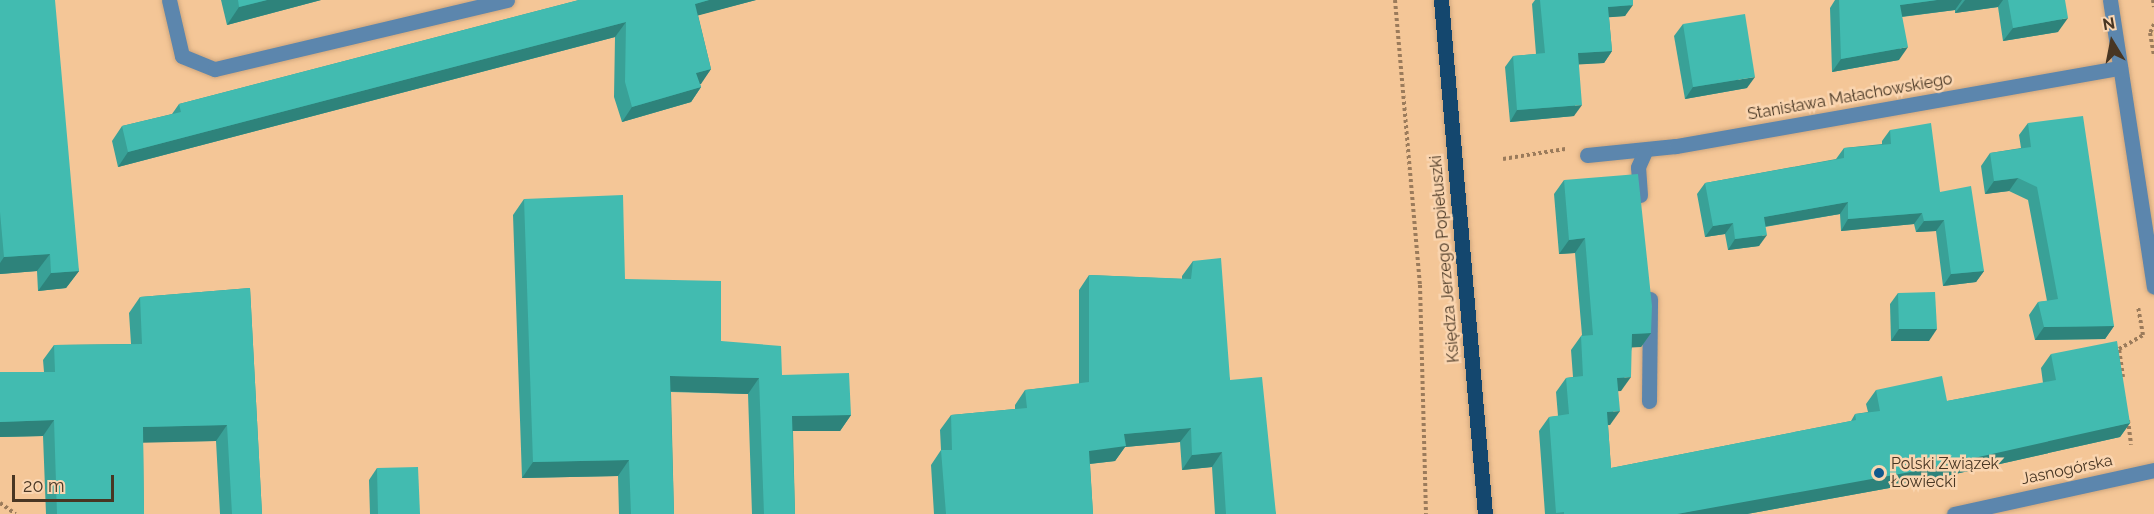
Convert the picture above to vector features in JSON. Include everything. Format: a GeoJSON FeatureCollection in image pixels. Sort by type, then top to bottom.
{"type":"FeatureCollection","features":[{"type":"Feature","properties":{"kind":"main road","name":"Księdza Jerzego Popiełuszki"},"geometry":{"type":"LineString","coordinates":[[1441,0],[1485,514]]}},
{"type":"Feature","properties":{"kind":"street"},"geometry":{"type":"LineString","coordinates":[[169,0],[182,56],[215,69],[507,0]]}},
{"type":"Feature","properties":{"kind":"street"},"geometry":{"type":"LineString","coordinates":[[2110,0],[2154,287]]}},
{"type":"Feature","properties":{"kind":"street","name":"Stanisława Małachowskiego"},"geometry":{"type":"LineString","coordinates":[[1587,155],[1645,151],[2120,68]]}},
{"type":"Feature","properties":{"kind":"street"},"geometry":{"type":"LineString","coordinates":[[1641,210],[1638,167],[1645,151]]}},
{"type":"Feature","properties":{"kind":"street"},"geometry":{"type":"LineString","coordinates":[[1648,286],[1652,320],[1649,401]]}},
{"type":"Feature","properties":{"kind":"street","name":"Jasnogórska"},"geometry":{"type":"LineString","coordinates":[[1953,514],[2154,470]]}},
{"type":"Feature","properties":{"kind":"path"},"geometry":{"type":"LineString","coordinates":[[1395,0],[1420,285],[1426,514]]}},
{"type":"Feature","properties":{"kind":"path"},"geometry":{"type":"LineString","coordinates":[[2153,0],[2154,8]]}},
{"type":"Feature","properties":{"kind":"path"},"geometry":{"type":"LineString","coordinates":[[2154,24],[2150,33],[2154,56]]}},
{"type":"Feature","properties":{"kind":"path"},"geometry":{"type":"LineString","coordinates":[[1503,159],[1578,147],[1587,155]]}},
{"type":"Feature","properties":{"kind":"path"},"geometry":{"type":"LineString","coordinates":[[0,503],[16,514]]}},
{"type":"Feature","properties":{"kind":"building"},"geometry":{"type":"Polygon","coordinates":[[[0,0],[55,0],[79,271],[51,273],[50,254],[4,257],[0,212],[0,0]]]}},
{"type":"Feature","properties":{"kind":"building"},"geometry":{"type":"Polygon","coordinates":[[[238,0],[267,0],[239,7],[238,0]]]}},
{"type":"Feature","properties":{"kind":"building"},"geometry":{"type":"Polygon","coordinates":[[[579,0],[709,0],[695,4],[711,69],[696,73],[701,87],[632,107],[625,82],[626,22],[128,152],[122,126],[181,112],[179,104],[579,0]]]}},
{"type":"Feature","properties":{"kind":"building"},"geometry":{"type":"Polygon","coordinates":[[[1540,0],[1633,0],[1633,5],[1608,7],[1612,51],[1578,53],[1582,105],[1517,110],[1513,56],[1545,53],[1540,0]]]}},
{"type":"Feature","properties":{"kind":"building"},"geometry":{"type":"Polygon","coordinates":[[[1839,0],[1937,0],[1900,5],[1908,47],[1841,59],[1839,0]]]}},
{"type":"Feature","properties":{"kind":"building"},"geometry":{"type":"Polygon","coordinates":[[[2008,0],[2065,0],[2068,18],[2013,28],[2008,0]]]}},
{"type":"Feature","properties":{"kind":"building"},"geometry":{"type":"Polygon","coordinates":[[[1745,14],[1755,77],[1693,87],[1683,24],[1745,14]]]}},
{"type":"Feature","properties":{"kind":"building"},"geometry":{"type":"Polygon","coordinates":[[[2083,116],[2114,326],[2044,327],[2038,302],[2058,299],[2037,187],[2018,178],[1994,181],[1990,153],[2031,147],[2028,123],[2083,116]]]}},
{"type":"Feature","properties":{"kind":"building"},"geometry":{"type":"Polygon","coordinates":[[[1931,123],[1940,192],[1971,186],[1984,271],[1951,274],[1944,220],[1924,221],[1922,213],[1848,219],[1848,202],[1764,217],[1767,235],[1735,239],[1733,223],[1713,226],[1705,183],[1844,158],[1844,148],[1891,144],[1890,130],[1931,123]]]}},
{"type":"Feature","properties":{"kind":"building"},"geometry":{"type":"Polygon","coordinates":[[[1638,174],[1652,306],[1651,333],[1632,334],[1631,377],[1617,378],[1620,411],[1607,412],[1611,468],[1856,420],[1855,414],[1880,411],[1876,390],[1942,376],[1947,401],[2056,380],[2051,354],[2117,341],[2130,423],[1916,471],[1677,514],[1556,513],[1549,417],[1569,414],[1566,378],[1583,376],[1581,336],[1593,335],[1585,238],[1569,240],[1564,180],[1638,174]]]}},
{"type":"Feature","properties":{"kind":"building"},"geometry":{"type":"Polygon","coordinates":[[[623,195],[625,279],[721,281],[721,341],[781,346],[782,375],[849,373],[851,415],[792,416],[795,514],[764,514],[759,378],[670,376],[674,514],[631,514],[629,460],[533,462],[524,199],[623,195]]]}},
{"type":"Feature","properties":{"kind":"building"},"geometry":{"type":"Polygon","coordinates":[[[1221,258],[1230,380],[1262,377],[1276,514],[1226,514],[1222,452],[1192,455],[1191,428],[1124,434],[1126,446],[1089,451],[1093,514],[946,514],[941,450],[952,450],[951,415],[1027,408],[1025,390],[1089,382],[1089,275],[1191,279],[1193,261],[1221,258]]]}},
{"type":"Feature","properties":{"kind":"building"},"geometry":{"type":"Polygon","coordinates":[[[250,288],[262,514],[232,514],[227,425],[143,427],[144,514],[57,514],[54,420],[0,422],[0,372],[55,372],[54,345],[142,344],[140,297],[250,288]]]}},
{"type":"Feature","properties":{"kind":"building"},"geometry":{"type":"Polygon","coordinates":[[[1935,292],[1937,329],[1899,329],[1898,293],[1935,292]]]}},
{"type":"Feature","properties":{"kind":"building"},"geometry":{"type":"Polygon","coordinates":[[[418,467],[420,514],[378,514],[377,468],[418,467]]]}},
{"type":"Feature","properties":{"kind":"place","name":"Polski Związek Łowiecki"},"geometry":{"type":"Point","coordinates":[1879,473]}}]}
